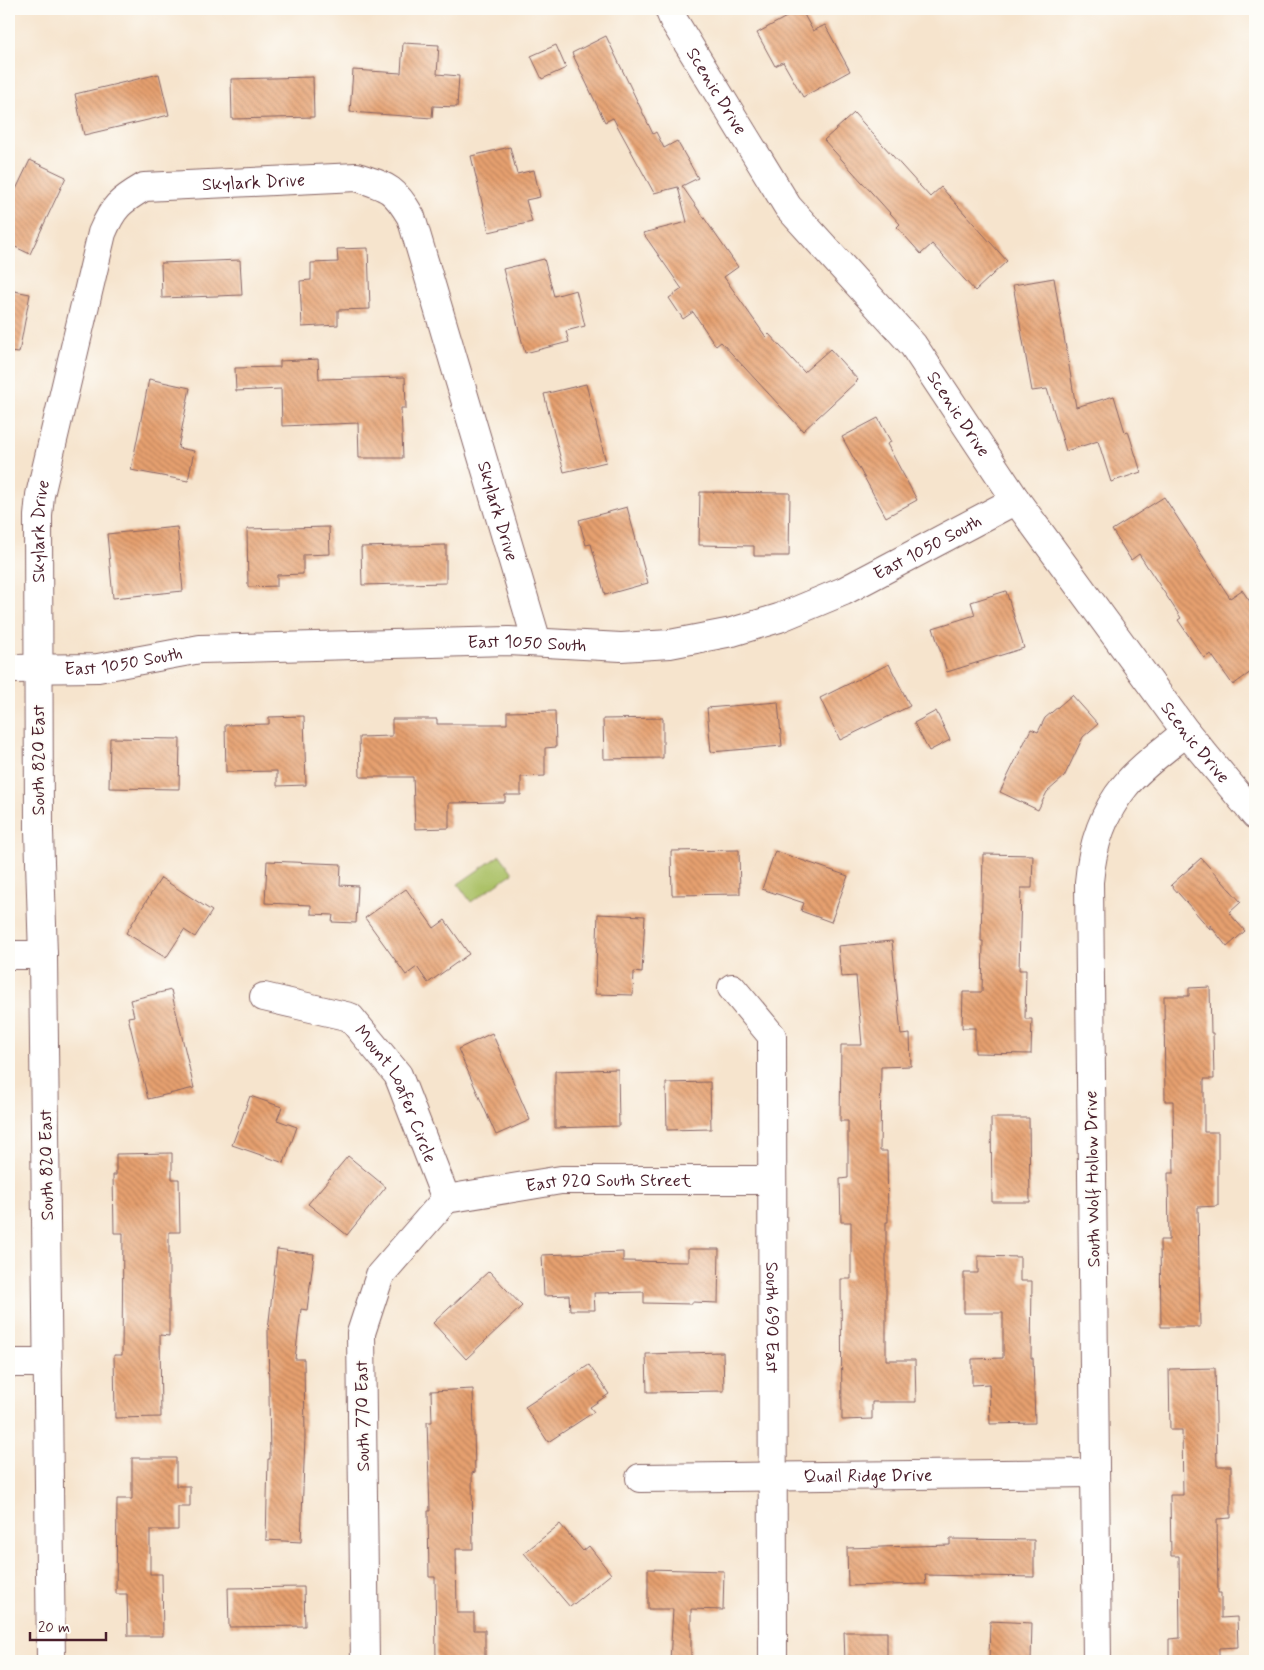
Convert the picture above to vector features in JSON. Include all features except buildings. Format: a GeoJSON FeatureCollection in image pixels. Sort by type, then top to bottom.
{"type":"FeatureCollection","features":[{"type":"Feature","properties":{"kind":"street","name":"Scenic Drive"},"geometry":{"type":"LineString","coordinates":[[669,9],[674,21],[788,207],[913,345],[1016,500],[1186,732],[1255,816]]}},
{"type":"Feature","properties":{"kind":"street","name":"Skylark Drive"},"geometry":{"type":"LineString","coordinates":[[38,669],[38,516],[40,495],[102,233],[111,213],[126,197],[144,188],[357,177],[384,185],[400,198],[411,217],[537,642]]}},
{"type":"Feature","properties":{"kind":"street","name":"East 1050 South"},"geometry":{"type":"LineString","coordinates":[[9,669],[98,668],[200,649],[509,640],[621,647],[670,644],[732,632],[779,618],[844,591],[1016,500]]}},
{"type":"Feature","properties":{"kind":"street","name":"South 820 East"},"geometry":{"type":"LineString","coordinates":[[38,669],[51,1661]]}},
{"type":"Feature","properties":{"kind":"street","name":"South Wolf Hollow Drive"},"geometry":{"type":"LineString","coordinates":[[1096,1661],[1089,882],[1091,861],[1103,821],[1125,785],[1186,732]]}},
{"type":"Feature","properties":{"kind":"street"},"geometry":{"type":"LineString","coordinates":[[9,955],[43,955]]}},
{"type":"Feature","properties":{"kind":"street","name":"South 690 East"},"geometry":{"type":"LineString","coordinates":[[732,988],[772,1036],[773,1661]]}},
{"type":"Feature","properties":{"kind":"street","name":"Mount Loafer Circle"},"geometry":{"type":"LineString","coordinates":[[264,997],[350,1017],[398,1075],[446,1199]]}},
{"type":"Feature","properties":{"kind":"street","name":"East 920 South Street"},"geometry":{"type":"LineString","coordinates":[[446,1199],[562,1180],[772,1180]]}},
{"type":"Feature","properties":{"kind":"street","name":"South 770 East"},"geometry":{"type":"LineString","coordinates":[[365,1661],[361,1333],[380,1275],[446,1199]]}},
{"type":"Feature","properties":{"kind":"street"},"geometry":{"type":"LineString","coordinates":[[9,1364],[48,1363]]}},
{"type":"Feature","properties":{"kind":"street","name":"Quail Ridge Drive"},"geometry":{"type":"LineString","coordinates":[[640,1478],[1094,1473]]}},
{"type":"Feature","properties":{"kind":"green space"},"geometry":{"type":"Polygon","coordinates":[[[500,855],[513,873],[471,902],[458,884],[500,855]]]}}]}
